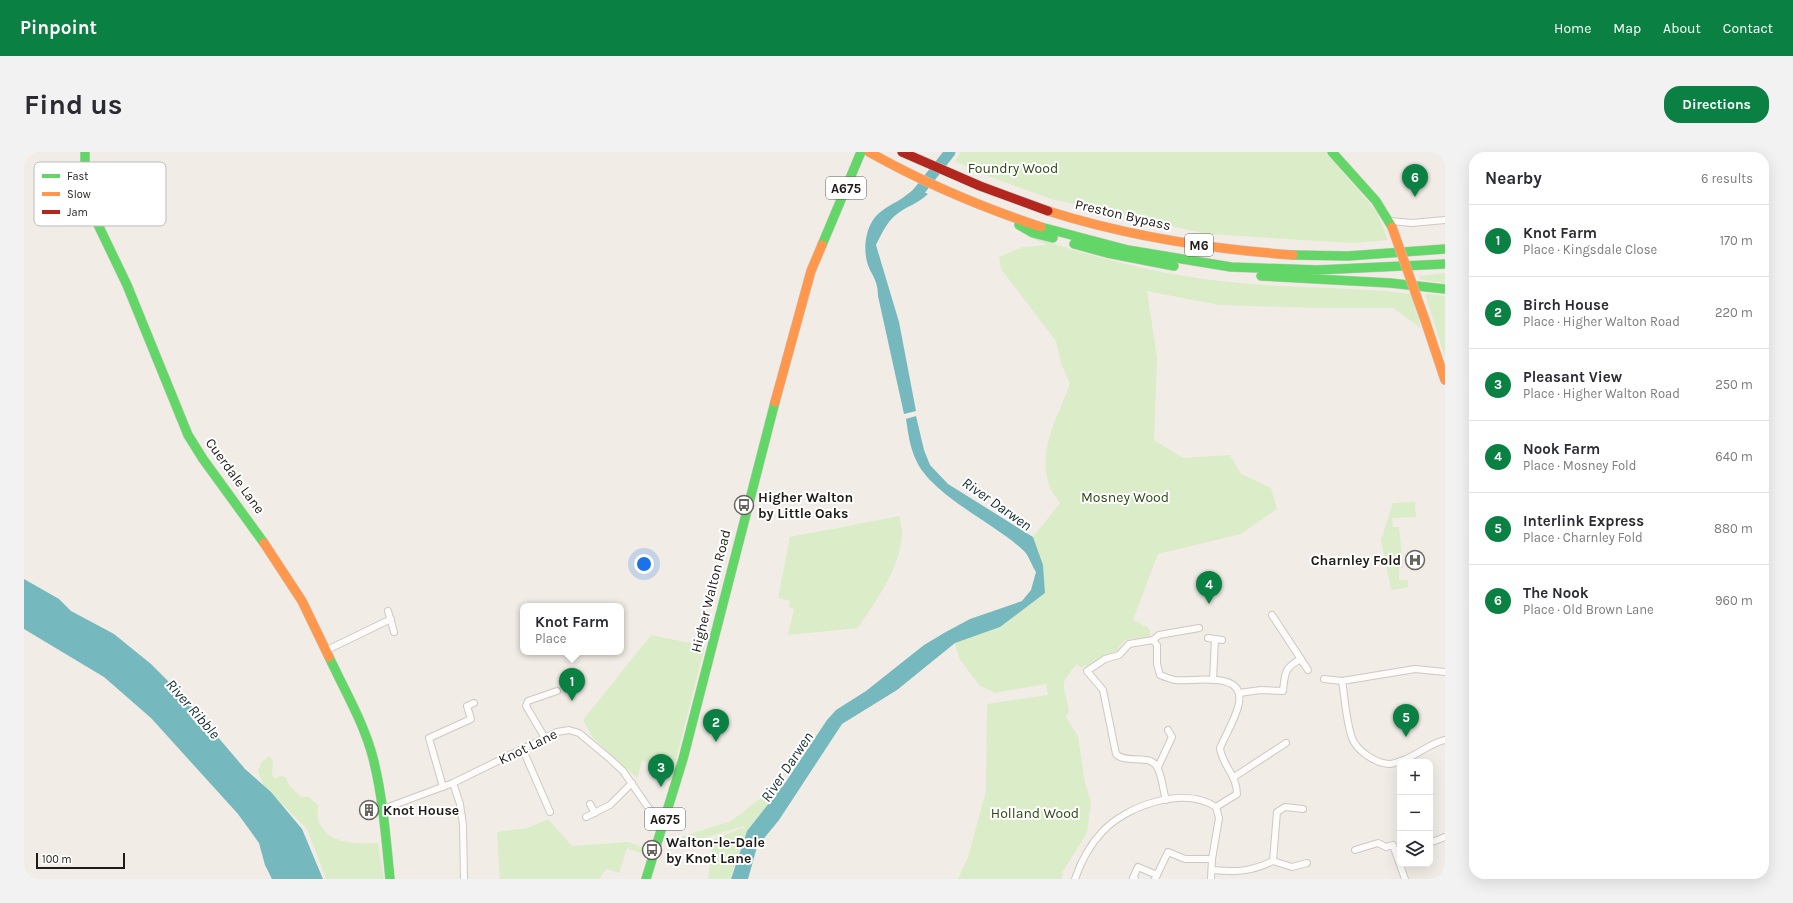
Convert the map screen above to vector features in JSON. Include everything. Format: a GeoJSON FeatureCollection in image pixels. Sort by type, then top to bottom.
{"type":"FeatureCollection","features":[{"type":"Feature","properties":{"kind":"main road","name":"Higher Walton Road"},"geometry":{"type":"LineString","coordinates":[[646,879],[683,759],[759,463],[811,271],[861,152]]}},
{"type":"Feature","properties":{"kind":"main road","name":"M6"},"geometry":{"type":"LineString","coordinates":[[869,152],[892,166],[956,195],[980,204],[1056,232],[1136,252],[1239,268],[1319,271],[1382,269],[1445,264]]}},
{"type":"Feature","properties":{"kind":"main road","name":"Preston Bypass"},"geometry":{"type":"LineString","coordinates":[[902,152],[1013,200],[1060,215],[1130,233],[1185,244],[1270,253],[1358,256],[1445,249]]}},
{"type":"Feature","properties":{"kind":"main road"},"geometry":{"type":"LineString","coordinates":[[1332,152],[1376,201],[1391,224],[1445,380]]}},
{"type":"Feature","properties":{"kind":"main road"},"geometry":{"type":"LineString","coordinates":[[980,204],[1033,233],[1147,262],[1241,275],[1390,283],[1445,289]]}},
{"type":"Feature","properties":{"kind":"main road","name":"Cuerdale Lane"},"geometry":{"type":"LineString","coordinates":[[98,226],[127,285],[188,435],[203,459],[254,528],[298,594],[327,650],[373,757],[383,809],[390,879]]}},
{"type":"Feature","properties":{"kind":"street"},"geometry":{"type":"LineString","coordinates":[[1391,224],[1445,220]]}},
{"type":"Feature","properties":{"kind":"street"},"geometry":{"type":"LineString","coordinates":[[388,611],[394,632]]}},
{"type":"Feature","properties":{"kind":"street"},"geometry":{"type":"LineString","coordinates":[[1272,615],[1308,670]]}},
{"type":"Feature","properties":{"kind":"street"},"geometry":{"type":"LineString","coordinates":[[327,650],[391,619]]}},
{"type":"Feature","properties":{"kind":"street"},"geometry":{"type":"LineString","coordinates":[[1166,800],[1158,768],[1148,760],[1127,759],[1119,757],[1116,754],[1103,690],[1087,671],[1105,659],[1119,655],[1129,644],[1153,640],[1159,635],[1198,630],[1199,628]]}},
{"type":"Feature","properties":{"kind":"street"},"geometry":{"type":"LineString","coordinates":[[1208,638],[1222,640]]}},
{"type":"Feature","properties":{"kind":"street"},"geometry":{"type":"LineString","coordinates":[[1153,640],[1157,645],[1157,664],[1160,675],[1174,680],[1226,681],[1233,684],[1240,693],[1239,703],[1220,748],[1221,755],[1234,777],[1237,794],[1216,808]]}},
{"type":"Feature","properties":{"kind":"street"},"geometry":{"type":"LineString","coordinates":[[1213,680],[1215,640]]}},
{"type":"Feature","properties":{"kind":"street"},"geometry":{"type":"LineString","coordinates":[[1240,693],[1261,690],[1283,691],[1286,670],[1290,665],[1301,659]]}},
{"type":"Feature","properties":{"kind":"street"},"geometry":{"type":"LineString","coordinates":[[1324,679],[1342,681],[1415,669],[1445,672]]}},
{"type":"Feature","properties":{"kind":"street"},"geometry":{"type":"LineString","coordinates":[[1342,681],[1352,739],[1362,751],[1372,758],[1382,762],[1395,763],[1407,759],[1437,742],[1445,740]]}},
{"type":"Feature","properties":{"kind":"street"},"geometry":{"type":"LineString","coordinates":[[545,738],[526,706],[528,701],[557,691]]}},
{"type":"Feature","properties":{"kind":"street"},"geometry":{"type":"LineString","coordinates":[[444,787],[429,738],[471,719],[467,706],[474,703]]}},
{"type":"Feature","properties":{"kind":"street","name":"Knot Lane"},"geometry":{"type":"LineString","coordinates":[[383,809],[444,787],[545,738],[565,730],[579,732],[623,771],[654,816],[663,826]]}},
{"type":"Feature","properties":{"kind":"street"},"geometry":{"type":"LineString","coordinates":[[1158,768],[1172,737],[1168,730]]}},
{"type":"Feature","properties":{"kind":"street"},"geometry":{"type":"LineString","coordinates":[[1234,777],[1286,743]]}},
{"type":"Feature","properties":{"kind":"street"},"geometry":{"type":"LineString","coordinates":[[523,750],[550,812]]}},
{"type":"Feature","properties":{"kind":"street"},"geometry":{"type":"LineString","coordinates":[[453,783],[460,804],[463,825],[464,879]]}},
{"type":"Feature","properties":{"kind":"street"},"geometry":{"type":"LineString","coordinates":[[586,817],[610,805],[632,783]]}},
{"type":"Feature","properties":{"kind":"street"},"geometry":{"type":"LineString","coordinates":[[1075,879],[1082,859],[1103,830],[1134,810],[1154,802],[1166,800],[1196,800],[1206,802],[1216,808],[1219,818],[1212,859],[1212,879]]}},
{"type":"Feature","properties":{"kind":"street"},"geometry":{"type":"LineString","coordinates":[[590,804],[594,813]]}},
{"type":"Feature","properties":{"kind":"street"},"geometry":{"type":"LineString","coordinates":[[1273,861],[1277,812],[1285,807],[1304,809]]}},
{"type":"Feature","properties":{"kind":"street"},"geometry":{"type":"LineString","coordinates":[[1433,842],[1445,837]]}},
{"type":"Feature","properties":{"kind":"street"},"geometry":{"type":"LineString","coordinates":[[1355,850],[1378,843],[1386,847],[1393,845],[1405,879]]}},
{"type":"Feature","properties":{"kind":"street"},"geometry":{"type":"LineString","coordinates":[[1135,879],[1133,878],[1138,867],[1156,877],[1168,852],[1185,859],[1212,859]]}},
{"type":"Feature","properties":{"kind":"street"},"geometry":{"type":"LineString","coordinates":[[1212,870],[1242,872],[1255,870],[1273,861],[1292,867],[1307,863]]}},
{"type":"Feature","properties":{"kind":"green space","name":"Foundry Wood"},"geometry":{"type":"Polygon","coordinates":[[[961,152],[1326,152],[1377,212],[1388,240],[1352,243],[1207,234],[1051,199],[985,175],[955,161],[961,152]]]}},
{"type":"Feature","properties":{"kind":"green space","name":"Mosney Wood"},"geometry":{"type":"Polygon","coordinates":[[[1021,233],[1124,264],[1177,275],[1275,286],[1388,291],[1411,294],[1421,328],[1393,308],[1316,308],[1218,305],[1147,291],[1157,358],[1154,440],[1183,458],[1230,455],[1241,474],[1271,488],[1277,509],[1241,534],[1158,554],[1133,620],[1147,627],[1150,631],[1150,636],[1125,640],[1115,652],[1099,659],[1089,666],[1085,665],[1081,668],[1077,664],[1066,678],[1064,682],[1064,691],[1069,711],[1066,717],[1078,736],[1085,783],[1091,801],[1087,833],[1063,871],[1062,879],[958,879],[968,857],[986,791],[987,704],[1048,695],[1046,684],[995,693],[979,685],[959,658],[955,643],[1000,627],[1045,593],[1043,565],[1033,537],[1060,503],[1050,487],[1046,474],[1047,448],[1050,435],[1070,384],[1061,363],[1056,341],[1001,269],[999,257],[1023,247],[1047,245],[1021,233]]]}},
{"type":"Feature","properties":{"kind":"green space"},"geometry":{"type":"Polygon","coordinates":[[[1445,273],[1445,283],[1420,280],[1419,276],[1445,273]]]}},
{"type":"Feature","properties":{"kind":"green space"},"geometry":{"type":"Polygon","coordinates":[[[1425,294],[1445,296],[1445,358],[1425,294]]]}},
{"type":"Feature","properties":{"kind":"green space"},"geometry":{"type":"Polygon","coordinates":[[[1415,502],[1416,517],[1392,518],[1393,527],[1399,527],[1403,568],[1399,569],[1399,580],[1408,580],[1408,587],[1393,590],[1391,589],[1381,540],[1393,503],[1415,502]]]}},
{"type":"Feature","properties":{"kind":"green space"},"geometry":{"type":"Polygon","coordinates":[[[900,516],[902,537],[896,562],[879,596],[858,628],[788,635],[794,609],[789,607],[790,601],[778,598],[790,537],[900,516]]]}},
{"type":"Feature","properties":{"kind":"green space"},"geometry":{"type":"Polygon","coordinates":[[[651,635],[705,646],[674,767],[642,761],[637,778],[593,738],[583,720],[651,635]]]}},
{"type":"Feature","properties":{"kind":"green space"},"geometry":{"type":"Polygon","coordinates":[[[269,756],[273,761],[272,772],[274,779],[280,776],[285,777],[290,786],[301,797],[309,797],[318,805],[318,820],[322,828],[328,834],[335,839],[352,843],[378,843],[384,879],[326,879],[307,829],[263,785],[258,771],[261,763],[269,756]]]}},
{"type":"Feature","properties":{"kind":"green space"},"geometry":{"type":"Polygon","coordinates":[[[779,777],[785,783],[747,831],[730,879],[708,879],[713,840],[742,828],[745,830],[744,826],[680,845],[666,844],[668,838],[675,839],[731,821],[761,798],[779,777]]]}},
{"type":"Feature","properties":{"kind":"green space"},"geometry":{"type":"Polygon","coordinates":[[[548,819],[572,846],[628,842],[645,848],[643,854],[627,848],[619,873],[606,869],[599,879],[500,879],[497,832],[528,828],[548,819]]]}},
{"type":"Feature","properties":{"kind":"water"},"geometry":{"type":"Polygon","coordinates":[[[915,188],[928,194],[893,217],[876,245],[899,322],[916,411],[904,414],[878,296],[877,285],[867,264],[865,249],[867,233],[873,219],[882,210],[907,195],[915,188]]]}},
{"type":"Feature","properties":{"kind":"water","name":"River Darwen"},"geometry":{"type":"Polygon","coordinates":[[[916,416],[924,450],[930,465],[948,484],[1033,537],[1043,565],[1045,593],[1000,627],[955,643],[897,690],[842,724],[779,820],[757,847],[748,879],[731,879],[747,831],[785,783],[827,720],[836,710],[866,691],[924,645],[970,619],[1022,601],[1031,590],[1036,572],[1024,551],[997,530],[949,497],[924,473],[912,450],[906,419],[916,416]]]}},
{"type":"Feature","properties":{"kind":"water","name":"River Ribble"},"geometry":{"type":"Polygon","coordinates":[[[24,579],[59,599],[71,611],[114,634],[151,664],[183,696],[245,769],[271,792],[302,829],[323,879],[272,879],[265,865],[259,843],[238,814],[151,718],[104,677],[24,629],[24,579]]]}},
{"type":"Feature","properties":{"kind":"waterway","name":"River Darwen"},"geometry":{"type":"LineString","coordinates":[[909,200],[916,195],[950,152]]}},
{"type":"Feature","properties":{"kind":"traffic: fast"},"geometry":{"type":"LineString","coordinates":[[85,152],[85,162]]}},
{"type":"Feature","properties":{"kind":"traffic: fast"},"geometry":{"type":"LineString","coordinates":[[822,245],[861,152]]}},
{"type":"Feature","properties":{"kind":"traffic: fast"},"geometry":{"type":"LineString","coordinates":[[1332,152],[1376,201],[1392,227]]}},
{"type":"Feature","properties":{"kind":"traffic: fast"},"geometry":{"type":"LineString","coordinates":[[1019,225],[1033,233],[1053,238]]}},
{"type":"Feature","properties":{"kind":"traffic: fast"},"geometry":{"type":"LineString","coordinates":[[99,226],[127,285],[188,435],[203,459],[264,543]]}},
{"type":"Feature","properties":{"kind":"traffic: fast"},"geometry":{"type":"LineString","coordinates":[[1041,227],[1128,250],[1231,267],[1317,270],[1445,264]]}},
{"type":"Feature","properties":{"kind":"traffic: fast"},"geometry":{"type":"LineString","coordinates":[[1074,244],[1107,253],[1174,266]]}},
{"type":"Feature","properties":{"kind":"traffic: fast"},"geometry":{"type":"LineString","coordinates":[[1293,255],[1348,256],[1445,249]]}},
{"type":"Feature","properties":{"kind":"traffic: fast"},"geometry":{"type":"LineString","coordinates":[[1261,276],[1390,283],[1445,289]]}},
{"type":"Feature","properties":{"kind":"traffic: fast"},"geometry":{"type":"LineString","coordinates":[[646,879],[683,759],[775,402]]}},
{"type":"Feature","properties":{"kind":"traffic: fast"},"geometry":{"type":"LineString","coordinates":[[329,657],[359,719],[373,758],[382,803],[390,879]]}},
{"type":"Feature","properties":{"kind":"traffic: slow"},"geometry":{"type":"LineString","coordinates":[[869,152],[953,194],[1041,227]]}},
{"type":"Feature","properties":{"kind":"traffic: slow"},"geometry":{"type":"LineString","coordinates":[[1048,211],[1108,228],[1169,240],[1230,249],[1293,255]]}},
{"type":"Feature","properties":{"kind":"traffic: slow"},"geometry":{"type":"LineString","coordinates":[[1392,227],[1425,320]]}},
{"type":"Feature","properties":{"kind":"traffic: slow"},"geometry":{"type":"LineString","coordinates":[[775,402],[811,271],[822,245]]}},
{"type":"Feature","properties":{"kind":"traffic: slow"},"geometry":{"type":"LineString","coordinates":[[1425,320],[1445,380]]}},
{"type":"Feature","properties":{"kind":"traffic: slow"},"geometry":{"type":"LineString","coordinates":[[264,543],[302,601],[329,657]]}},
{"type":"Feature","properties":{"kind":"traffic: jam"},"geometry":{"type":"LineString","coordinates":[[902,152],[980,186],[1048,211]]}},
{"type":"Feature","properties":{"kind":"place","name":"The Nook"},"geometry":{"type":"Point","coordinates":[1415,197]}},
{"type":"Feature","properties":{"kind":"place","name":"Higher Walton by Little Oaks"},"geometry":{"type":"Point","coordinates":[744,505]}},
{"type":"Feature","properties":{"kind":"place","name":"Charnley Fold"},"geometry":{"type":"Point","coordinates":[1415,560]}},
{"type":"Feature","properties":{"kind":"place","name":"Nook Farm"},"geometry":{"type":"Point","coordinates":[1209,604]}},
{"type":"Feature","properties":{"kind":"place","name":"Knot Farm"},"geometry":{"type":"Point","coordinates":[572,701]}},
{"type":"Feature","properties":{"kind":"place","name":"Interlink Express"},"geometry":{"type":"Point","coordinates":[1406,737]}},
{"type":"Feature","properties":{"kind":"place","name":"Birch House"},"geometry":{"type":"Point","coordinates":[716,742]}},
{"type":"Feature","properties":{"kind":"place","name":"Pleasant View"},"geometry":{"type":"Point","coordinates":[661,787]}},
{"type":"Feature","properties":{"kind":"place","name":"Knot House"},"geometry":{"type":"Point","coordinates":[369,810]}},
{"type":"Feature","properties":{"kind":"place","name":"Walton-le-Dale by Knot Lane"},"geometry":{"type":"Point","coordinates":[652,850]}},
{"type":"Feature","properties":{"kind":"park label","name":"Holland Wood"},"geometry":{"type":"Point","coordinates":[1035,813]}}]}
